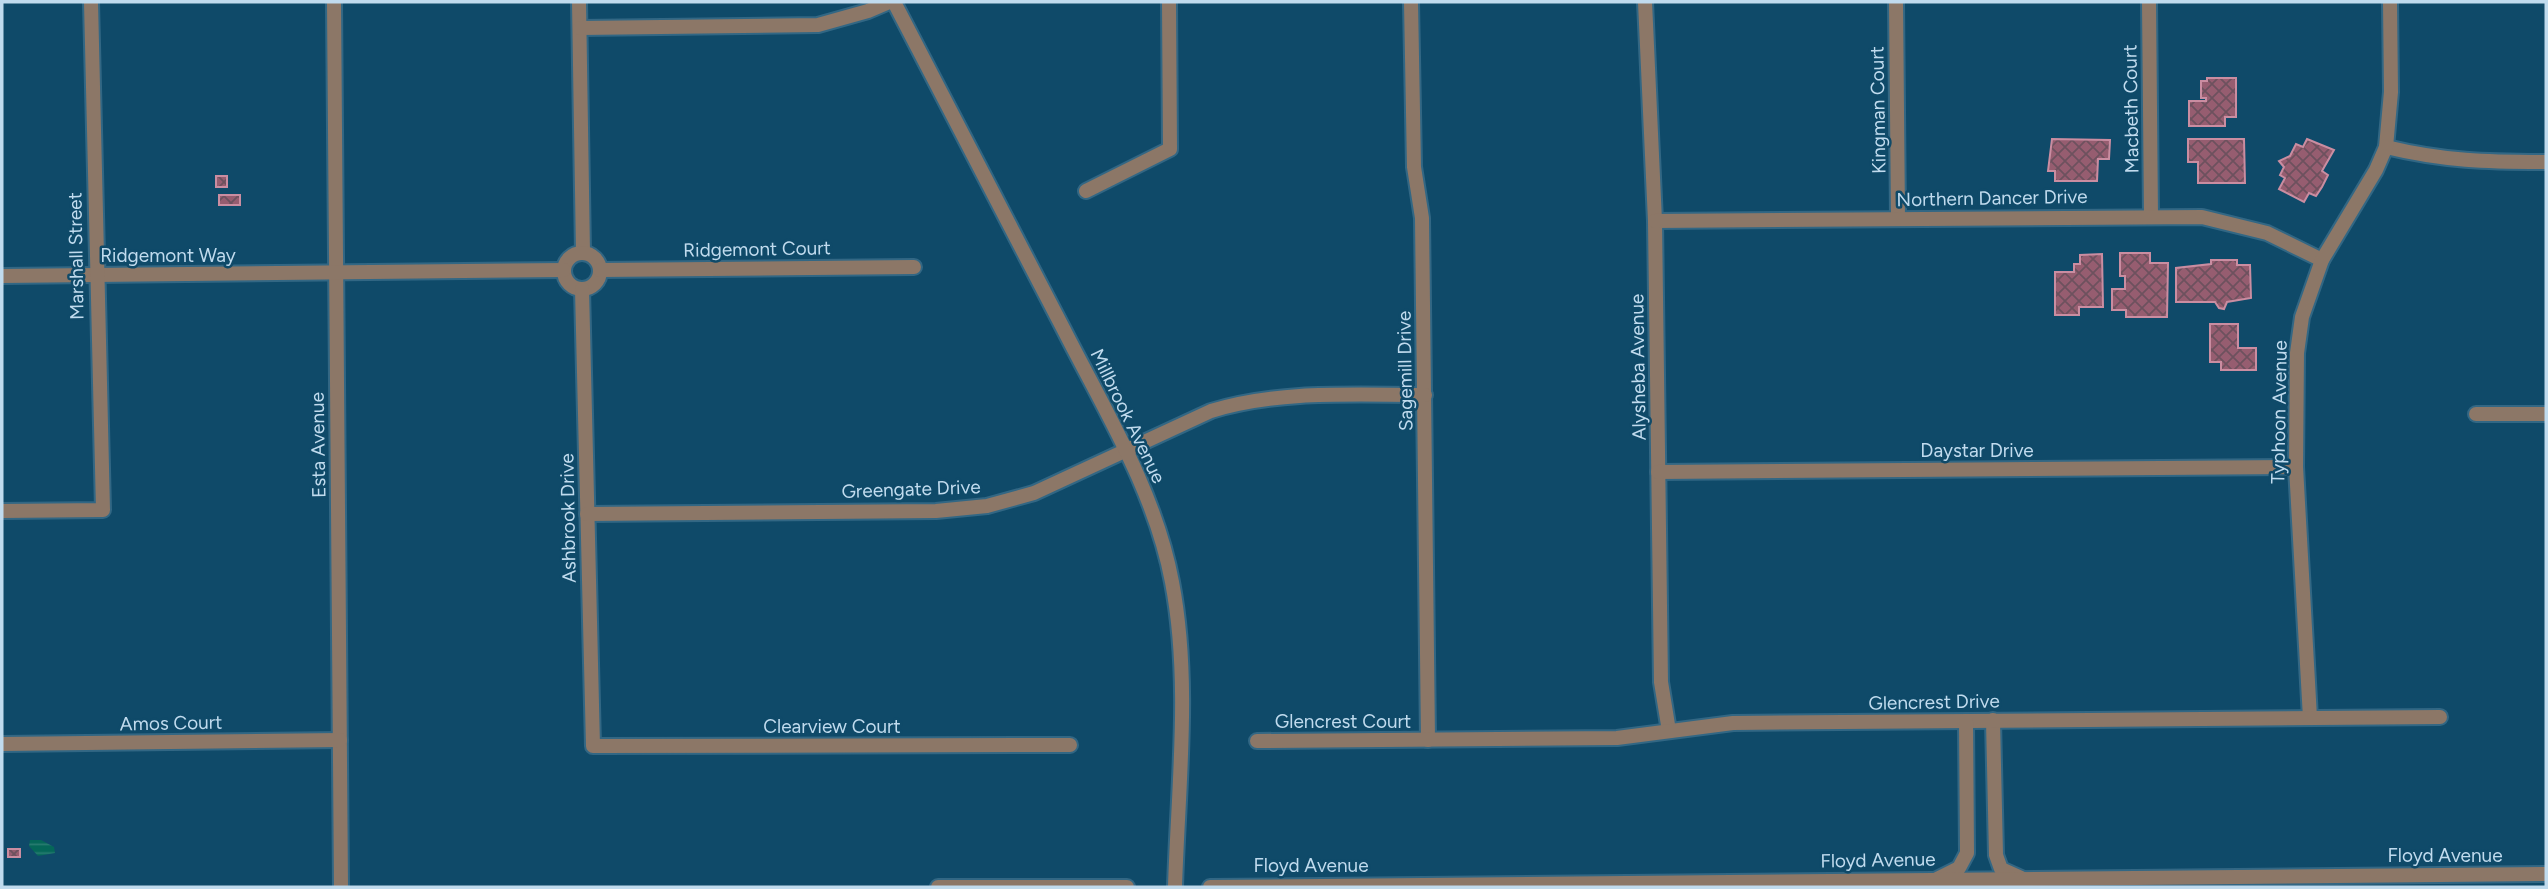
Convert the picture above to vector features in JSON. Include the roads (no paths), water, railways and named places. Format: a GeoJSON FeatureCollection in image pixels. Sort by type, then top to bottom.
{"type":"FeatureCollection","features":[{"type":"Feature","properties":{"kind":"street","name":"Marshall Street"},"geometry":{"type":"LineString","coordinates":[[2,511],[103,510],[95,275],[91,2]]}},
{"type":"Feature","properties":{"kind":"street","name":"Esta Avenue"},"geometry":{"type":"LineString","coordinates":[[334,2],[341,887]]}},
{"type":"Feature","properties":{"kind":"street"},"geometry":{"type":"LineString","coordinates":[[579,2],[583,253]]}},
{"type":"Feature","properties":{"kind":"street"},"geometry":{"type":"LineString","coordinates":[[579,28],[798,26],[846,18],[889,2]]}},
{"type":"Feature","properties":{"kind":"street","name":"Millbrook Avenue"},"geometry":{"type":"LineString","coordinates":[[894,2],[1126,452],[1160,536],[1172,582],[1179,637],[1181,736],[1175,887]]}},
{"type":"Feature","properties":{"kind":"street"},"geometry":{"type":"LineString","coordinates":[[1086,191],[1170,149],[1168,2]]}},
{"type":"Feature","properties":{"kind":"street","name":"Sagemill Drive"},"geometry":{"type":"LineString","coordinates":[[1411,2],[1414,167],[1422,218],[1429,740]]}},
{"type":"Feature","properties":{"kind":"street","name":"Alysheba Avenue"},"geometry":{"type":"LineString","coordinates":[[1645,2],[1655,220],[1661,682],[1669,731]]}},
{"type":"Feature","properties":{"kind":"street","name":"Kingman Court"},"geometry":{"type":"LineString","coordinates":[[1896,2],[1898,219]]}},
{"type":"Feature","properties":{"kind":"street","name":"Macbeth Court"},"geometry":{"type":"LineString","coordinates":[[2149,2],[2151,216]]}},
{"type":"Feature","properties":{"kind":"street","name":"Typhoon Avenue"},"geometry":{"type":"LineString","coordinates":[[2310,718],[2296,467],[2297,353],[2302,317],[2322,260],[2376,170],[2386,147],[2391,92],[2390,2]]}},
{"type":"Feature","properties":{"kind":"street"},"geometry":{"type":"LineString","coordinates":[[2386,147],[2437,159],[2468,162],[2546,162]]}},
{"type":"Feature","properties":{"kind":"street","name":"Northern Dancer Drive"},"geometry":{"type":"LineString","coordinates":[[1655,220],[2202,217],[2237,223],[2267,233],[2322,260]]}},
{"type":"Feature","properties":{"kind":"street"},"geometry":{"type":"LineString","coordinates":[[583,253],[593,257],[600,270],[596,283],[582,289],[569,284],[564,270],[571,257],[583,253]]}},
{"type":"Feature","properties":{"kind":"street","name":"Ridgemont Court"},"geometry":{"type":"LineString","coordinates":[[600,270],[915,267]]}},
{"type":"Feature","properties":{"kind":"street"},"geometry":{"type":"LineString","coordinates":[[335,272],[564,270]]}},
{"type":"Feature","properties":{"kind":"street","name":"Ridgemont Way"},"geometry":{"type":"LineString","coordinates":[[2,276],[335,272]]}},
{"type":"Feature","properties":{"kind":"street","name":"Ashbrook Drive"},"geometry":{"type":"LineString","coordinates":[[582,289],[593,746]]}},
{"type":"Feature","properties":{"kind":"street","name":"Greengate Drive"},"geometry":{"type":"LineString","coordinates":[[587,514],[962,509],[1034,493],[1211,411],[1242,402],[1276,396],[1425,395]]}},
{"type":"Feature","properties":{"kind":"street"},"geometry":{"type":"LineString","coordinates":[[2476,414],[2546,414]]}},
{"type":"Feature","properties":{"kind":"street","name":"Daystar Drive"},"geometry":{"type":"LineString","coordinates":[[1658,472],[2296,467]]}},
{"type":"Feature","properties":{"kind":"street","name":"Glencrest Drive"},"geometry":{"type":"LineString","coordinates":[[1429,740],[1617,738],[1733,723],[2440,717]]}},
{"type":"Feature","properties":{"kind":"street"},"geometry":{"type":"LineString","coordinates":[[1993,720],[1996,855],[2001,869],[2021,878]]}},
{"type":"Feature","properties":{"kind":"street"},"geometry":{"type":"LineString","coordinates":[[1937,879],[1959,868],[1967,853],[1966,721]]}},
{"type":"Feature","properties":{"kind":"street","name":"Amos Court"},"geometry":{"type":"LineString","coordinates":[[2,744],[340,740]]}},
{"type":"Feature","properties":{"kind":"street","name":"Glencrest Court"},"geometry":{"type":"LineString","coordinates":[[1257,741],[1429,740]]}},
{"type":"Feature","properties":{"kind":"street","name":"Clearview Court"},"geometry":{"type":"LineString","coordinates":[[593,746],[1070,745]]}},
{"type":"Feature","properties":{"kind":"street","name":"Floyd Avenue"},"geometry":{"type":"LineString","coordinates":[[1210,887],[2546,874]]}},
{"type":"Feature","properties":{"kind":"street"},"geometry":{"type":"LineString","coordinates":[[938,887],[1127,887]]}}]}
